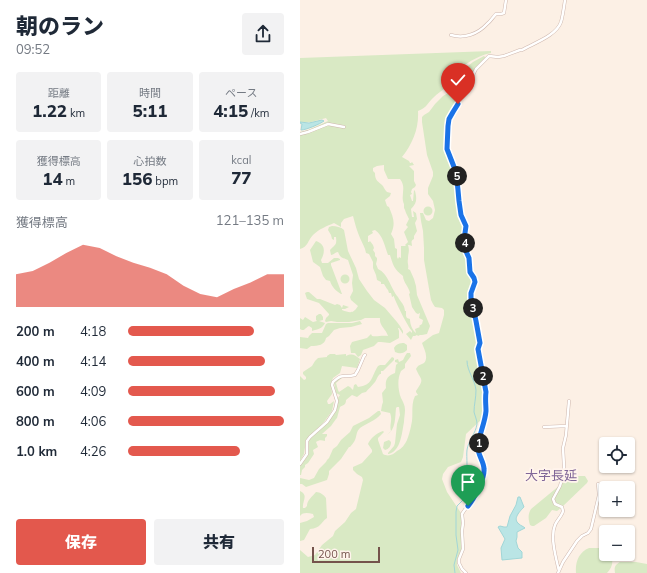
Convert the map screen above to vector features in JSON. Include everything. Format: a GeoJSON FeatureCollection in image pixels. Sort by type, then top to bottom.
{"type":"FeatureCollection","features":[{"type":"Feature","properties":{"kind":"street"},"geometry":{"type":"LineString","coordinates":[[451,35],[457,37],[475,33],[486,26],[496,14],[504,13],[506,0]]}},
{"type":"Feature","properties":{"kind":"street"},"geometry":{"type":"LineString","coordinates":[[466,573],[462,569],[459,562],[463,549],[462,514],[474,497],[482,482],[484,474],[484,466],[478,447],[486,411],[486,392],[478,349],[480,343],[471,298],[471,293],[475,282],[470,272],[469,258],[465,249],[464,240],[466,226],[461,215],[456,172],[447,149],[449,119],[461,100],[464,88],[482,62],[490,56],[504,56],[522,50],[552,33],[561,22],[565,0]]}},
{"type":"Feature","properties":{"kind":"street"},"geometry":{"type":"LineString","coordinates":[[300,134],[328,124],[344,127]]}},
{"type":"Feature","properties":{"kind":"street"},"geometry":{"type":"LineString","coordinates":[[300,464],[307,454],[307,441],[327,422],[335,410],[337,401],[332,385],[333,382],[340,376],[354,375],[365,355]]}},
{"type":"Feature","properties":{"kind":"street"},"geometry":{"type":"LineString","coordinates":[[558,572],[554,531],[555,526],[564,511],[562,507],[555,504],[553,501],[560,486],[564,472],[562,448],[565,440],[569,401]]}},
{"type":"Feature","properties":{"kind":"street"},"geometry":{"type":"LineString","coordinates":[[544,427],[566,426]]}},
{"type":"Feature","properties":{"kind":"street"},"geometry":{"type":"LineString","coordinates":[[558,572],[577,541],[589,532],[599,495],[598,484]]}},
{"type":"Feature","properties":{"kind":"green space"},"geometry":{"type":"Polygon","coordinates":[[[491,51],[491,53],[467,63],[459,70],[452,86],[444,89],[426,106],[418,111],[414,135],[402,157],[410,163],[412,162],[414,165],[409,166],[414,171],[414,181],[416,185],[412,189],[412,194],[410,195],[413,201],[414,190],[415,191],[416,201],[411,209],[412,217],[414,217],[413,211],[416,213],[417,219],[415,223],[417,231],[412,241],[412,246],[408,245],[408,269],[410,270],[414,279],[417,295],[430,326],[427,334],[413,336],[411,340],[406,334],[410,331],[412,333],[412,331],[402,315],[394,296],[392,297],[391,293],[389,293],[384,284],[381,284],[381,282],[377,280],[373,268],[373,262],[369,254],[366,253],[353,216],[344,219],[341,223],[341,227],[334,223],[320,229],[313,235],[305,247],[300,249],[300,132],[328,121],[326,118],[311,122],[300,122],[300,58],[491,51]],[[384,165],[373,168],[373,171],[377,181],[387,192],[391,193],[385,200],[393,217],[394,223],[391,234],[394,239],[395,248],[397,249],[398,259],[399,257],[401,258],[401,246],[406,246],[405,245],[408,242],[404,232],[408,227],[406,225],[409,219],[404,208],[402,182],[400,179],[388,179],[384,170],[384,165]],[[375,230],[368,236],[368,242],[370,241],[373,245],[373,250],[377,258],[376,264],[378,269],[387,278],[403,305],[406,311],[406,316],[410,319],[413,330],[416,333],[415,329],[420,327],[419,326],[422,324],[423,320],[419,318],[420,313],[416,313],[412,307],[410,293],[403,276],[394,267],[382,238],[375,230]]]}},
{"type":"Feature","properties":{"kind":"green space"},"geometry":{"type":"Polygon","coordinates":[[[484,56],[485,58],[475,68],[463,87],[461,98],[450,116],[447,125],[446,142],[455,172],[458,200],[461,216],[465,226],[464,249],[474,282],[470,292],[479,343],[478,349],[485,392],[485,411],[483,418],[466,434],[461,462],[448,467],[443,474],[442,479],[447,492],[461,513],[462,548],[457,560],[457,565],[461,573],[300,573],[300,550],[308,557],[315,555],[322,545],[333,536],[335,531],[356,509],[363,480],[362,477],[353,470],[353,467],[362,463],[372,452],[368,444],[370,440],[383,431],[384,432],[378,440],[383,454],[390,455],[402,448],[408,437],[412,421],[413,402],[415,396],[418,395],[416,391],[421,381],[416,369],[424,363],[426,358],[426,353],[422,343],[433,335],[439,333],[444,315],[444,310],[442,308],[435,307],[431,300],[424,260],[423,231],[420,213],[423,213],[426,220],[429,221],[433,218],[435,210],[433,201],[428,194],[428,188],[433,172],[427,155],[422,117],[429,112],[443,96],[453,90],[468,66],[484,56]]]}},
{"type":"Feature","properties":{"kind":"green space"},"geometry":{"type":"Polygon","coordinates":[[[426,207],[430,207],[432,211],[430,215],[426,215],[424,213],[424,209],[426,207]]]}},
{"type":"Feature","properties":{"kind":"green space"},"geometry":{"type":"Polygon","coordinates":[[[332,226],[344,230],[348,251],[356,268],[359,279],[374,300],[385,308],[403,331],[403,334],[398,328],[399,338],[390,343],[378,342],[374,346],[363,350],[361,355],[358,357],[355,353],[351,353],[350,346],[352,342],[367,338],[371,334],[372,336],[388,336],[380,321],[380,318],[365,318],[349,322],[326,322],[326,318],[329,314],[319,303],[307,299],[305,293],[309,292],[317,299],[335,305],[340,305],[342,308],[343,305],[349,307],[342,309],[347,312],[353,312],[358,306],[351,300],[350,297],[353,291],[353,275],[348,260],[341,257],[338,252],[331,255],[330,250],[336,242],[336,237],[334,237],[334,240],[332,239],[328,230],[329,227],[332,226]]]}},
{"type":"Feature","properties":{"kind":"green space"},"geometry":{"type":"Polygon","coordinates":[[[316,241],[322,244],[324,249],[321,260],[322,263],[328,263],[334,258],[340,259],[331,263],[331,265],[342,294],[334,289],[330,281],[326,280],[323,276],[320,267],[313,262],[310,250],[316,241]]]}},
{"type":"Feature","properties":{"kind":"green space"},"geometry":{"type":"Polygon","coordinates":[[[345,274],[350,279],[345,284],[340,279],[345,274]]]}},
{"type":"Feature","properties":{"kind":"green space"},"geometry":{"type":"Polygon","coordinates":[[[319,314],[323,317],[323,320],[319,321],[325,323],[321,328],[312,331],[312,328],[309,326],[304,330],[300,329],[300,318],[303,320],[305,317],[313,322],[317,321],[316,316],[319,314]]]}},
{"type":"Feature","properties":{"kind":"green space"},"geometry":{"type":"Polygon","coordinates":[[[360,321],[362,324],[334,330],[321,345],[311,346],[307,349],[300,348],[300,337],[308,338],[312,333],[322,333],[326,324],[328,323],[352,323],[360,321]]]}},
{"type":"Feature","properties":{"kind":"green space"},"geometry":{"type":"Polygon","coordinates":[[[404,343],[407,345],[407,350],[401,353],[395,352],[394,348],[396,346],[404,343]]]}},
{"type":"Feature","properties":{"kind":"green space"},"geometry":{"type":"Polygon","coordinates":[[[407,353],[410,353],[411,356],[405,364],[405,368],[401,371],[398,381],[399,392],[405,408],[404,422],[400,441],[396,450],[388,454],[395,443],[397,424],[400,415],[399,407],[397,407],[394,426],[390,433],[387,435],[391,431],[391,418],[390,413],[381,411],[383,402],[382,393],[386,388],[387,379],[390,375],[395,373],[396,365],[398,363],[395,362],[395,360],[398,359],[399,362],[403,360],[407,353]]]}},
{"type":"Feature","properties":{"kind":"green space"},"geometry":{"type":"Polygon","coordinates":[[[330,354],[346,354],[346,356],[352,355],[360,359],[357,368],[342,366],[340,373],[333,378],[331,384],[332,394],[327,401],[328,404],[330,404],[334,401],[332,411],[306,441],[304,454],[300,461],[300,376],[304,380],[306,379],[303,372],[312,366],[318,358],[327,357],[330,354]]]}},
{"type":"Feature","properties":{"kind":"green space"},"geometry":{"type":"Polygon","coordinates":[[[392,357],[394,360],[383,371],[381,371],[381,374],[366,392],[357,397],[352,395],[346,400],[345,404],[340,407],[337,418],[322,434],[327,434],[325,441],[320,440],[316,442],[318,447],[313,450],[314,454],[305,465],[300,475],[300,465],[307,455],[309,439],[328,422],[335,410],[340,395],[336,393],[334,383],[339,377],[343,377],[336,383],[339,392],[348,386],[353,390],[354,385],[356,384],[358,387],[363,386],[371,380],[378,366],[385,365],[392,357]]]}},
{"type":"Feature","properties":{"kind":"green space"},"geometry":{"type":"Polygon","coordinates":[[[380,411],[381,414],[379,416],[359,429],[353,444],[329,471],[327,480],[306,487],[300,484],[300,478],[309,480],[314,478],[319,469],[329,458],[333,449],[350,432],[353,426],[369,418],[380,411]]]}},
{"type":"Feature","properties":{"kind":"green space"},"geometry":{"type":"Polygon","coordinates":[[[389,440],[391,442],[390,446],[385,450],[383,448],[384,442],[389,440]]]}},
{"type":"Feature","properties":{"kind":"green space"},"geometry":{"type":"Polygon","coordinates":[[[571,476],[585,476],[588,481],[561,508],[557,511],[552,510],[546,518],[534,526],[530,525],[529,513],[531,509],[571,476]]]}},
{"type":"Feature","properties":{"kind":"green space"},"geometry":{"type":"Polygon","coordinates":[[[300,491],[305,496],[303,508],[307,506],[309,500],[316,492],[320,493],[326,498],[327,518],[318,526],[310,529],[304,540],[300,541],[300,523],[314,517],[313,514],[307,513],[300,516],[300,491]]]}},
{"type":"Feature","properties":{"kind":"green space"},"geometry":{"type":"Polygon","coordinates":[[[589,548],[599,548],[599,561],[612,561],[610,569],[607,573],[576,573],[578,558],[589,548]]]}},
{"type":"Feature","properties":{"kind":"green space"},"geometry":{"type":"Polygon","coordinates":[[[620,562],[647,564],[647,573],[615,573],[615,566],[620,562]]]}},
{"type":"Feature","properties":{"kind":"water"},"geometry":{"type":"Polygon","coordinates":[[[322,120],[324,121],[313,127],[301,130],[302,124],[300,122],[309,123],[322,120]]]}},
{"type":"Feature","properties":{"kind":"water"},"geometry":{"type":"Polygon","coordinates":[[[518,497],[520,497],[524,507],[516,517],[517,522],[525,528],[517,532],[516,541],[518,548],[522,552],[522,558],[502,560],[501,548],[505,539],[498,527],[507,527],[518,497]]]}},
{"type":"Feature","properties":{"kind":"waterway"},"geometry":{"type":"LineString","coordinates":[[455,573],[454,565],[458,550],[456,535],[456,512],[457,506],[464,499],[458,484],[466,475],[468,447],[477,424],[474,412],[476,390],[467,361]]}},
{"type":"Feature","properties":{"kind":"district","name":"大字長延"},"geometry":{"type":"Point","coordinates":[551,475]}},
{"type":"Feature","properties":{"kind":"route"},"geometry":{"type":"LineString","coordinates":[[458,104],[449,119],[447,149],[456,172],[461,215],[466,226],[464,240],[465,249],[469,258],[470,272],[475,282],[471,293],[471,298],[480,343],[478,349],[486,387],[486,411],[478,447],[485,470],[482,482],[468,506]]}}]}
